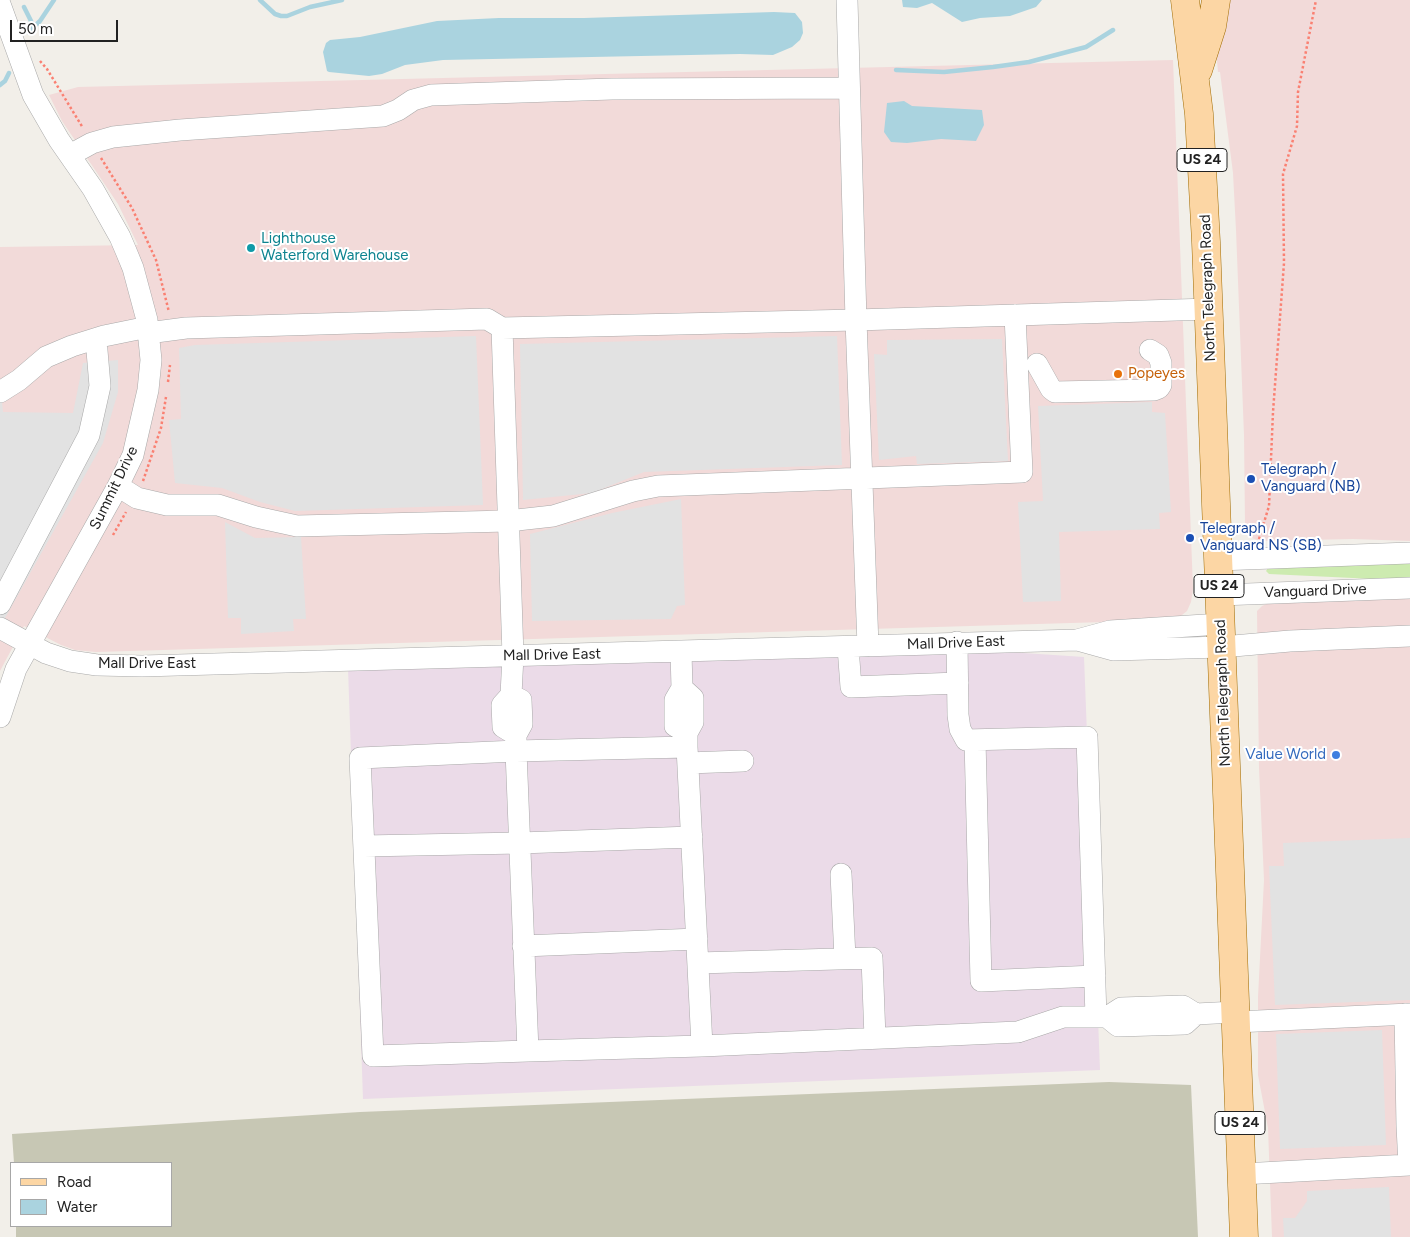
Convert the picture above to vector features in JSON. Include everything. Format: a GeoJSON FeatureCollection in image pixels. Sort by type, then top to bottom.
{"type":"FeatureCollection","features":[{"type":"Feature","properties":{"kind":"main road","name":"North Telegraph Road"},"geometry":{"type":"LineString","coordinates":[[1184,0],[1196,78],[1209,309],[1244,1237]]}},
{"type":"Feature","properties":{"kind":"main road"},"geometry":{"type":"LineString","coordinates":[[1196,78],[1212,26],[1216,0]]}},
{"type":"Feature","properties":{"kind":"street"},"geometry":{"type":"LineString","coordinates":[[847,0],[862,479],[858,646],[851,687],[958,683]]}},
{"type":"Feature","properties":{"kind":"street","name":"Summit Drive"},"geometry":{"type":"LineString","coordinates":[[0,4],[33,95],[70,156],[93,189],[120,237],[133,268],[148,330],[151,360],[148,390],[133,455],[118,486],[16,669],[0,716]]}},
{"type":"Feature","properties":{"kind":"street"},"geometry":{"type":"LineString","coordinates":[[70,156],[92,143],[113,137],[180,130],[383,116],[398,110],[413,100],[431,95],[612,89],[849,88]]}},
{"type":"Feature","properties":{"kind":"street"},"geometry":{"type":"LineString","coordinates":[[0,392],[19,380],[46,357],[96,338],[148,330],[487,319],[502,328],[856,320],[1209,309]]}},
{"type":"Feature","properties":{"kind":"street"},"geometry":{"type":"LineString","coordinates":[[118,486],[137,498],[167,506],[218,505],[256,517],[297,526],[508,521],[553,516],[633,491],[658,486],[1022,472],[1015,315]]}},
{"type":"Feature","properties":{"kind":"street"},"geometry":{"type":"LineString","coordinates":[[502,328],[513,656],[511,694],[502,705],[503,727],[516,743],[528,1051]]}},
{"type":"Feature","properties":{"kind":"street"},"geometry":{"type":"LineString","coordinates":[[0,604],[89,435],[100,386],[96,338]]}},
{"type":"Feature","properties":{"kind":"street"},"geometry":{"type":"LineString","coordinates":[[1038,364],[1051,389],[1055,392],[1154,390],[1161,385],[1161,363],[1158,355],[1150,350]]}},
{"type":"Feature","properties":{"kind":"street"},"geometry":{"type":"LineString","coordinates":[[1218,560],[1410,553]]}},
{"type":"Feature","properties":{"kind":"street","name":"Vanguard Drive"},"geometry":{"type":"LineString","coordinates":[[1220,594],[1410,588]]}},
{"type":"Feature","properties":{"kind":"street","name":"Mall Drive East"},"geometry":{"type":"LineString","coordinates":[[0,628],[46,653],[70,661],[97,665],[680,652],[957,642],[1077,640],[1113,650],[1221,636],[1290,641],[1410,636]]}},
{"type":"Feature","properties":{"kind":"street"},"geometry":{"type":"LineString","coordinates":[[957,642],[960,729],[966,740],[1087,737],[1095,976],[1101,1017]]}},
{"type":"Feature","properties":{"kind":"street"},"geometry":{"type":"LineString","coordinates":[[680,652],[682,688],[693,698],[693,722],[687,748],[702,1046]]}},
{"type":"Feature","properties":{"kind":"street"},"geometry":{"type":"LineString","coordinates":[[974,740],[981,981],[1095,976]]}},
{"type":"Feature","properties":{"kind":"street"},"geometry":{"type":"LineString","coordinates":[[743,761],[687,748],[516,743],[360,758],[372,1056],[702,1046],[1018,1032],[1063,1017],[1101,1017],[1121,1008],[1183,1006],[1196,1014],[1235,1017],[1408,1014],[1410,1175],[1242,1174]]}},
{"type":"Feature","properties":{"kind":"street"},"geometry":{"type":"LineString","coordinates":[[364,846],[692,838]]}},
{"type":"Feature","properties":{"kind":"street"},"geometry":{"type":"LineString","coordinates":[[841,874],[845,958]]}},
{"type":"Feature","properties":{"kind":"street"},"geometry":{"type":"LineString","coordinates":[[524,946],[697,939]]}},
{"type":"Feature","properties":{"kind":"street"},"geometry":{"type":"LineString","coordinates":[[698,963],[872,958],[875,1038]]}},
{"type":"Feature","properties":{"kind":"path"},"geometry":{"type":"LineString","coordinates":[[1259,539],[1269,506],[1273,412],[1284,263],[1283,174],[1297,126],[1298,92],[1316,0]]}},
{"type":"Feature","properties":{"kind":"shaded area"},"geometry":{"type":"Polygon","coordinates":[[[1222,0],[1410,0],[1410,541],[1353,539],[1260,541],[1252,538],[1245,524],[1244,435],[1233,173],[1216,50],[1222,0]]]}},
{"type":"Feature","properties":{"kind":"shaded area"},"geometry":{"type":"Polygon","coordinates":[[[1173,60],[1193,589],[1187,611],[1177,619],[96,652],[75,650],[61,645],[24,626],[0,671],[0,247],[138,245],[118,204],[62,121],[49,95],[78,87],[1173,60]]]}},
{"type":"Feature","properties":{"kind":"shaded area"},"geometry":{"type":"Polygon","coordinates":[[[476,336],[483,505],[295,511],[260,502],[222,488],[175,483],[169,420],[181,419],[179,348],[195,345],[476,336]]]}},
{"type":"Feature","properties":{"kind":"shaded area"},"geometry":{"type":"Polygon","coordinates":[[[837,336],[842,465],[644,472],[592,493],[523,500],[520,344],[837,336]]]}},
{"type":"Feature","properties":{"kind":"shaded area"},"geometry":{"type":"Polygon","coordinates":[[[1002,339],[1008,461],[917,464],[916,456],[879,460],[874,354],[887,355],[887,340],[1002,339]]]}},
{"type":"Feature","properties":{"kind":"shaded area"},"geometry":{"type":"Polygon","coordinates":[[[118,360],[118,392],[103,443],[0,627],[0,382],[3,412],[73,413],[83,363],[118,360]]]}},
{"type":"Feature","properties":{"kind":"shaded area"},"geometry":{"type":"Polygon","coordinates":[[[1152,402],[1152,412],[1165,413],[1171,512],[1159,513],[1160,529],[1059,532],[1061,601],[1023,602],[1018,502],[1043,501],[1038,406],[1152,402]]]}},
{"type":"Feature","properties":{"kind":"shaded area"},"geometry":{"type":"Polygon","coordinates":[[[681,499],[685,605],[677,606],[671,619],[532,621],[530,534],[612,513],[681,499]]]}},
{"type":"Feature","properties":{"kind":"shaded area"},"geometry":{"type":"Polygon","coordinates":[[[225,522],[255,538],[301,537],[306,619],[293,619],[294,631],[241,634],[241,618],[228,618],[225,522]]]}},
{"type":"Feature","properties":{"kind":"shaded area"},"geometry":{"type":"Polygon","coordinates":[[[1410,596],[1410,1237],[1272,1237],[1268,1128],[1258,1075],[1258,997],[1264,880],[1259,768],[1257,611],[1262,606],[1271,602],[1410,596]]]}},
{"type":"Feature","properties":{"kind":"shaded area"},"geometry":{"type":"Polygon","coordinates":[[[993,651],[1084,657],[1100,1070],[363,1099],[348,668],[993,651]]]}},
{"type":"Feature","properties":{"kind":"shaded area"},"geometry":{"type":"Polygon","coordinates":[[[1410,838],[1410,1000],[1275,1005],[1269,866],[1284,866],[1283,843],[1410,838]]]}},
{"type":"Feature","properties":{"kind":"shaded area"},"geometry":{"type":"Polygon","coordinates":[[[1382,1030],[1386,1145],[1280,1149],[1276,1034],[1382,1030]]]}},
{"type":"Feature","properties":{"kind":"shaded area"},"geometry":{"type":"Polygon","coordinates":[[[1109,1082],[1191,1085],[1198,1237],[16,1237],[16,1227],[172,1227],[172,1162],[14,1162],[12,1134],[360,1112],[1109,1082]]]}},
{"type":"Feature","properties":{"kind":"shaded area"},"geometry":{"type":"Polygon","coordinates":[[[1389,1187],[1391,1237],[1284,1237],[1283,1218],[1295,1218],[1307,1201],[1307,1191],[1389,1187]]]}},
{"type":"Feature","properties":{"kind":"green space"},"geometry":{"type":"Polygon","coordinates":[[[1410,563],[1410,578],[1374,579],[1269,574],[1266,571],[1268,568],[1410,563]]]}},
{"type":"Feature","properties":{"kind":"water"},"geometry":{"type":"Polygon","coordinates":[[[902,0],[1042,0],[1036,7],[1010,16],[980,18],[962,22],[932,3],[917,8],[903,7],[902,0]]]}},
{"type":"Feature","properties":{"kind":"water"},"geometry":{"type":"Polygon","coordinates":[[[795,13],[802,22],[803,33],[800,40],[792,47],[773,55],[443,60],[405,65],[382,74],[369,76],[327,71],[323,52],[326,43],[330,40],[360,37],[437,21],[795,13]]]}},
{"type":"Feature","properties":{"kind":"water"},"geometry":{"type":"Polygon","coordinates":[[[904,101],[912,106],[982,110],[984,125],[976,141],[941,139],[907,143],[891,142],[884,132],[887,103],[904,101]]]}},
{"type":"Feature","properties":{"kind":"waterway"},"geometry":{"type":"LineString","coordinates":[[28,32],[40,21],[54,0]]}},
{"type":"Feature","properties":{"kind":"waterway"},"geometry":{"type":"LineString","coordinates":[[260,0],[275,14],[281,16],[287,16],[310,7],[342,0]]}},
{"type":"Feature","properties":{"kind":"waterway"},"geometry":{"type":"LineString","coordinates":[[24,7],[34,27]]}},
{"type":"Feature","properties":{"kind":"waterway"},"geometry":{"type":"LineString","coordinates":[[896,70],[944,72],[1029,62],[1086,47],[1113,30]]}},
{"type":"Feature","properties":{"kind":"waterway"},"geometry":{"type":"LineString","coordinates":[[0,85],[5,81],[9,73]]}},
{"type":"Feature","properties":{"kind":"place","name":"Lighthouse Waterford Warehouse"},"geometry":{"type":"Point","coordinates":[251,248]}},
{"type":"Feature","properties":{"kind":"place","name":"Popeyes"},"geometry":{"type":"Point","coordinates":[1118,374]}},
{"type":"Feature","properties":{"kind":"place","name":"Telegraph / Vanguard (NB)"},"geometry":{"type":"Point","coordinates":[1251,479]}},
{"type":"Feature","properties":{"kind":"place","name":"Telegraph / Vanguard NS (SB)"},"geometry":{"type":"Point","coordinates":[1190,538]}},
{"type":"Feature","properties":{"kind":"place","name":"Value World"},"geometry":{"type":"Point","coordinates":[1336,755]}}]}
